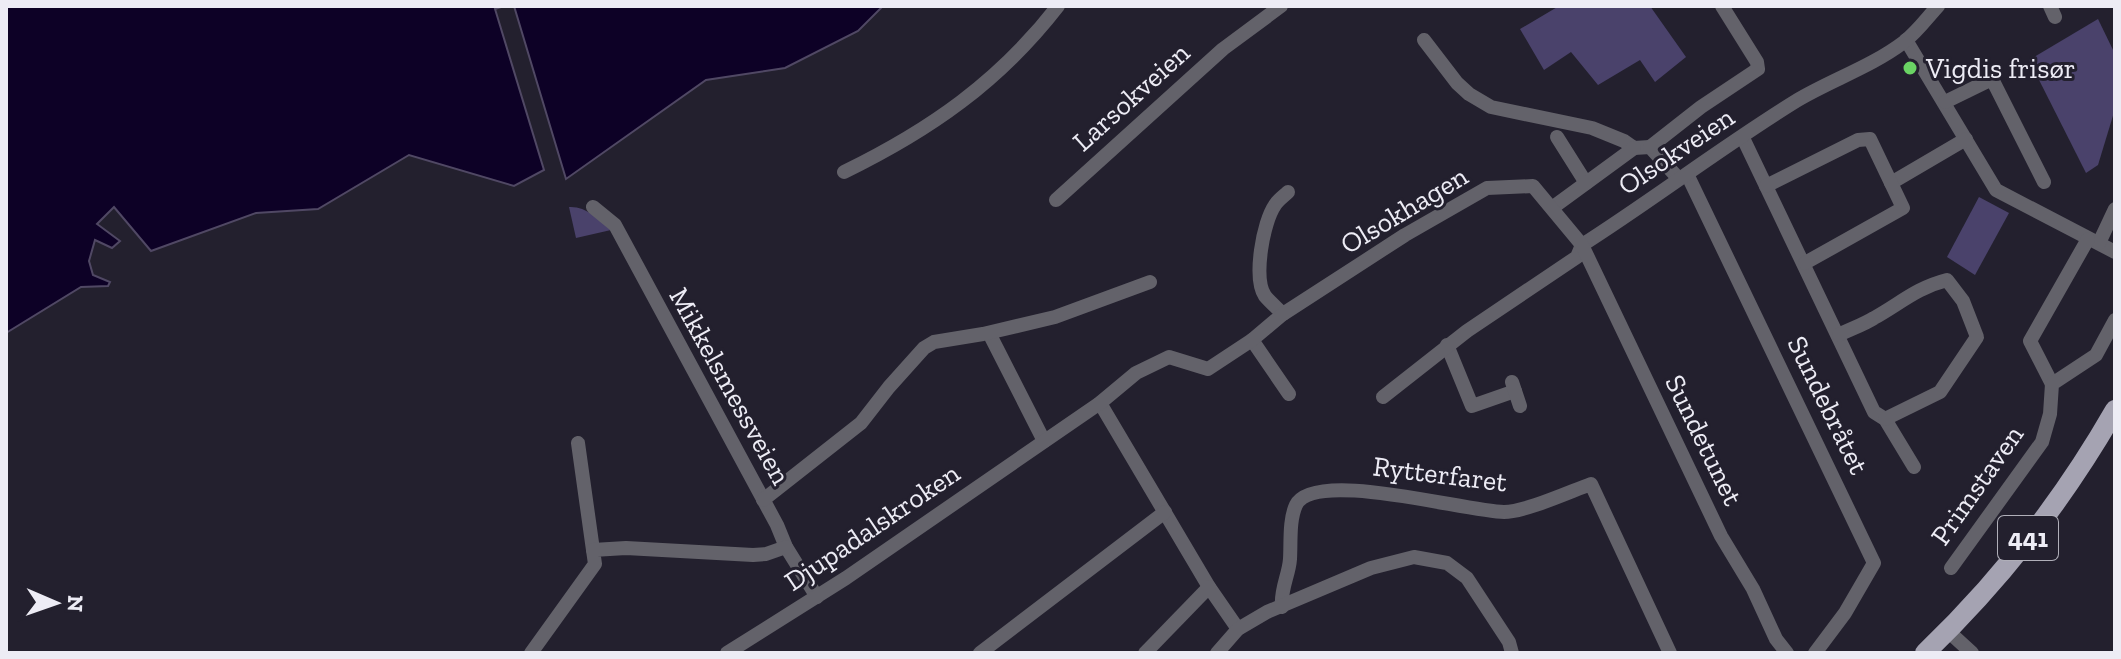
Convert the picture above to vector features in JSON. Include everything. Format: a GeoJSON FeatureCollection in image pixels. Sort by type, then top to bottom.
{"type":"FeatureCollection","features":[{"type":"Feature","properties":{"kind":"main road","name":"441"},"geometry":{"type":"LineString","coordinates":[[1925,653],[1948,631],[2033,531],[2085,460],[2115,410]]}},
{"type":"Feature","properties":{"kind":"street"},"geometry":{"type":"LineString","coordinates":[[844,172],[916,133],[967,100],[1024,47],[1058,6]]}},
{"type":"Feature","properties":{"kind":"street","name":"Larsokveien"},"geometry":{"type":"LineString","coordinates":[[1056,200],[1223,49],[1281,6]]}},
{"type":"Feature","properties":{"kind":"street"},"geometry":{"type":"LineString","coordinates":[[1552,208],[1634,148],[1650,147],[1758,69],[1757,62],[1722,6]]}},
{"type":"Feature","properties":{"kind":"street","name":"Olsokveien"},"geometry":{"type":"LineString","coordinates":[[1383,397],[1447,345],[1577,257],[1582,245],[1794,103],[1906,40],[1938,6]]}},
{"type":"Feature","properties":{"kind":"street"},"geometry":{"type":"LineString","coordinates":[[1424,40],[1463,88],[1491,107],[1592,128],[1634,148]]}},
{"type":"Feature","properties":{"kind":"street"},"geometry":{"type":"LineString","coordinates":[[1906,40],[1993,187],[2115,252]]}},
{"type":"Feature","properties":{"kind":"street"},"geometry":{"type":"LineString","coordinates":[[1945,102],[1993,81],[2044,182]]}},
{"type":"Feature","properties":{"kind":"street"},"geometry":{"type":"LineString","coordinates":[[1557,137],[1586,183]]}},
{"type":"Feature","properties":{"kind":"street"},"geometry":{"type":"LineString","coordinates":[[1743,138],[1874,412],[1885,419],[1914,467]]}},
{"type":"Feature","properties":{"kind":"street"},"geometry":{"type":"LineString","coordinates":[[1766,186],[1815,160],[1870,139],[1903,208],[1805,263]]}},
{"type":"Feature","properties":{"kind":"street"},"geometry":{"type":"LineString","coordinates":[[1891,183],[1966,139]]}},
{"type":"Feature","properties":{"kind":"street"},"geometry":{"type":"LineString","coordinates":[[1650,147],[1682,176]]}},
{"type":"Feature","properties":{"kind":"street","name":"Sundebråtet"},"geometry":{"type":"LineString","coordinates":[[1682,176],[1874,563],[1845,613],[1815,653]]}},
{"type":"Feature","properties":{"kind":"street","name":"Olsokhagen"},"geometry":{"type":"LineString","coordinates":[[1222,362],[1283,314],[1405,235],[1487,188],[1533,186],[1582,245]]}},
{"type":"Feature","properties":{"kind":"street"},"geometry":{"type":"LineString","coordinates":[[1283,314],[1264,294],[1260,281],[1260,261],[1266,226],[1274,206],[1288,192]]}},
{"type":"Feature","properties":{"kind":"street","name":"Mikkelsmessveien"},"geometry":{"type":"LineString","coordinates":[[593,207],[615,225],[786,547],[817,597]]}},
{"type":"Feature","properties":{"kind":"street"},"geometry":{"type":"LineString","coordinates":[[2115,209],[2030,341],[2052,384],[2096,355],[2115,320]]}},
{"type":"Feature","properties":{"kind":"street","name":"Sundetunet"},"geometry":{"type":"LineString","coordinates":[[1582,245],[1721,536],[1753,589],[1776,639],[1787,653]]}},
{"type":"Feature","properties":{"kind":"street"},"geometry":{"type":"LineString","coordinates":[[1839,335],[1875,318],[1902,298],[1932,284],[1947,280],[1963,301],[1977,337],[1940,392],[1885,419]]}},
{"type":"Feature","properties":{"kind":"street"},"geometry":{"type":"LineString","coordinates":[[763,500],[861,423],[924,348],[934,342],[1055,317],[1150,282]]}},
{"type":"Feature","properties":{"kind":"street"},"geometry":{"type":"LineString","coordinates":[[989,333],[1044,441]]}},
{"type":"Feature","properties":{"kind":"street"},"geometry":{"type":"LineString","coordinates":[[1252,340],[1289,394]]}},
{"type":"Feature","properties":{"kind":"street"},"geometry":{"type":"LineString","coordinates":[[1447,345],[1472,406],[1515,393]]}},
{"type":"Feature","properties":{"kind":"street","name":"Djupadalskroken"},"geometry":{"type":"LineString","coordinates":[[727,653],[817,597],[1100,403],[1136,373],[1169,357],[1208,369],[1222,362]]}},
{"type":"Feature","properties":{"kind":"street","name":"Primstaven"},"geometry":{"type":"LineString","coordinates":[[1951,568],[2042,442],[2050,414],[2052,384]]}},
{"type":"Feature","properties":{"kind":"street"},"geometry":{"type":"LineString","coordinates":[[1100,403],[1209,587],[1238,629]]}},
{"type":"Feature","properties":{"kind":"street"},"geometry":{"type":"LineString","coordinates":[[531,653],[595,564],[578,443]]}},
{"type":"Feature","properties":{"kind":"street","name":"Rytterfaret"},"geometry":{"type":"LineString","coordinates":[[1282,607],[1281,598],[1290,567],[1291,527],[1296,505],[1315,491],[1359,490],[1507,512],[1591,484],[1670,653]]}},
{"type":"Feature","properties":{"kind":"street"},"geometry":{"type":"LineString","coordinates":[[980,653],[1165,512]]}},
{"type":"Feature","properties":{"kind":"street"},"geometry":{"type":"LineString","coordinates":[[593,550],[626,548],[753,555],[780,551],[786,547]]}},
{"type":"Feature","properties":{"kind":"street"},"geometry":{"type":"LineString","coordinates":[[1217,653],[1238,629],[1282,607],[1371,568],[1414,557],[1447,563],[1467,578],[1509,642],[1512,653]]}},
{"type":"Feature","properties":{"kind":"street"},"geometry":{"type":"LineString","coordinates":[[1145,653],[1209,587]]}},
{"type":"Feature","properties":{"kind":"street"},"geometry":{"type":"LineString","coordinates":[[1948,631],[1972,653]]}},
{"type":"Feature","properties":{"kind":"shaded area"},"geometry":{"type":"Polygon","coordinates":[[[6,6],[504,6],[495,9],[544,170],[514,186],[409,155],[318,209],[256,213],[151,251],[114,207],[97,224],[120,241],[112,248],[95,240],[89,261],[93,275],[110,282],[108,286],[81,287],[6,333],[6,6]]]}},
{"type":"Feature","properties":{"kind":"shaded area"},"geometry":{"type":"Polygon","coordinates":[[[514,6],[883,6],[858,31],[785,68],[706,80],[566,179],[514,6]]]}},
{"type":"Feature","properties":{"kind":"shaded area"},"geometry":{"type":"Polygon","coordinates":[[[1559,6],[1650,6],[1686,57],[1655,82],[1640,60],[1598,85],[1571,52],[1544,70],[1520,29],[1559,6]]]}},
{"type":"Feature","properties":{"kind":"shaded area"},"geometry":{"type":"Polygon","coordinates":[[[2098,19],[2114,52],[2115,109],[2098,165],[2086,173],[2029,60],[2098,19]]]}},
{"type":"Feature","properties":{"kind":"shaded area"},"geometry":{"type":"Polygon","coordinates":[[[1979,197],[2009,213],[1975,275],[1947,257],[1979,197]]]}},
{"type":"Feature","properties":{"kind":"shaded area"},"geometry":{"type":"Polygon","coordinates":[[[569,207],[586,211],[611,230],[576,238],[569,207]]]}},
{"type":"Feature","properties":{"kind":"place","name":"Vigdis frisør"},"geometry":{"type":"Point","coordinates":[1910,68]}}]}
